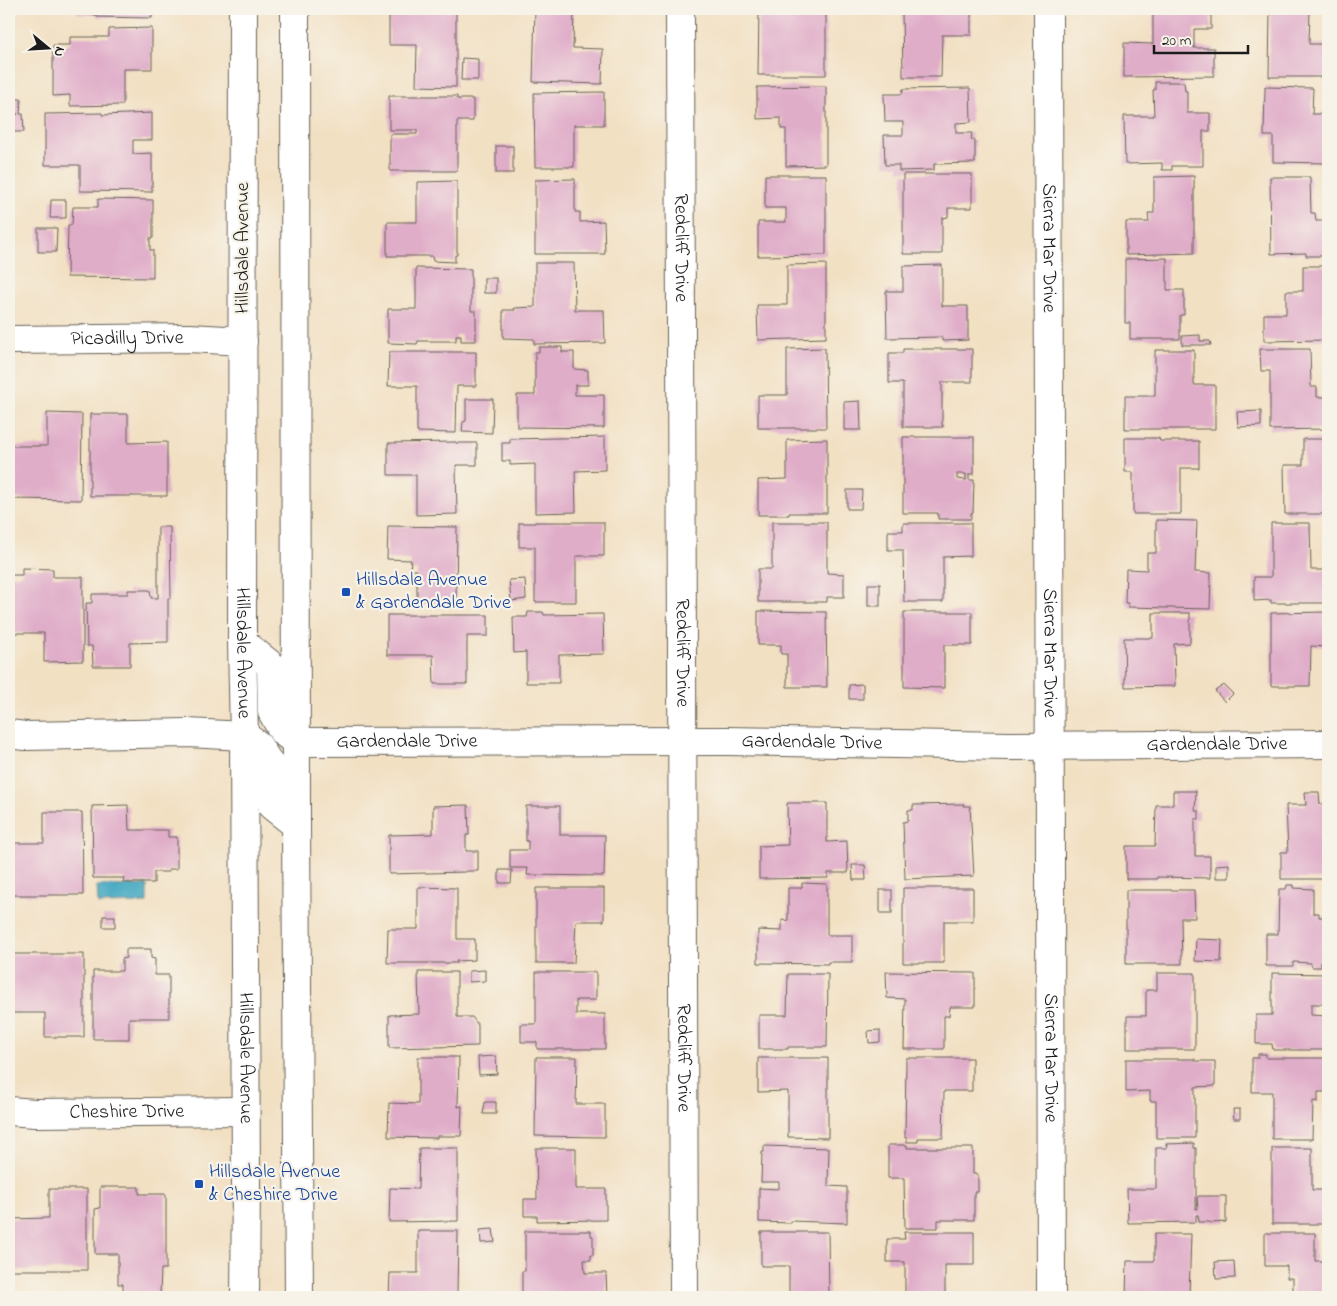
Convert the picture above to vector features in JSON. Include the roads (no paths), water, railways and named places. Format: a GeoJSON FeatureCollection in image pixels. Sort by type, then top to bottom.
{"type":"FeatureCollection","features":[{"type":"Feature","properties":{"kind":"main road","name":"Hillsdale Avenue"},"geometry":{"type":"LineString","coordinates":[[243,9],[242,642],[244,736],[245,1297]]}},
{"type":"Feature","properties":{"kind":"main road"},"geometry":{"type":"LineString","coordinates":[[295,9],[296,825],[299,1297]]}},
{"type":"Feature","properties":{"kind":"main road","name":"Redcliff Drive"},"geometry":{"type":"LineString","coordinates":[[680,9],[684,1297]]}},
{"type":"Feature","properties":{"kind":"main road","name":"Sierra Mar Drive"},"geometry":{"type":"LineString","coordinates":[[1048,9],[1051,1297]]}},
{"type":"Feature","properties":{"kind":"main road","name":"Picadilly Drive"},"geometry":{"type":"LineString","coordinates":[[9,340],[190,338],[243,341]]}},
{"type":"Feature","properties":{"kind":"main road"},"geometry":{"type":"LineString","coordinates":[[242,642],[272,665],[272,712],[283,732],[296,742]]}},
{"type":"Feature","properties":{"kind":"main road"},"geometry":{"type":"LineString","coordinates":[[9,734],[25,736],[188,733],[244,736],[257,744],[271,766],[272,806],[296,825]]}},
{"type":"Feature","properties":{"kind":"main road","name":"Gardendale Drive"},"geometry":{"type":"LineString","coordinates":[[296,742],[682,741],[1049,746],[1328,744]]}},
{"type":"Feature","properties":{"kind":"main road","name":"Cheshire Drive"},"geometry":{"type":"LineString","coordinates":[[9,1112],[245,1111]]}},
{"type":"Feature","properties":{"kind":"water"},"geometry":{"type":"Polygon","coordinates":[[[147,885],[147,903],[98,904],[97,886],[147,885]]]}},
{"type":"Feature","properties":{"kind":"place","name":"Hillsdale Avenue & Gardendale Drive"},"geometry":{"type":"Point","coordinates":[346,592]}},
{"type":"Feature","properties":{"kind":"place","name":"Hillsdale Avenue & Cheshire Drive"},"geometry":{"type":"Point","coordinates":[199,1184]}}]}
